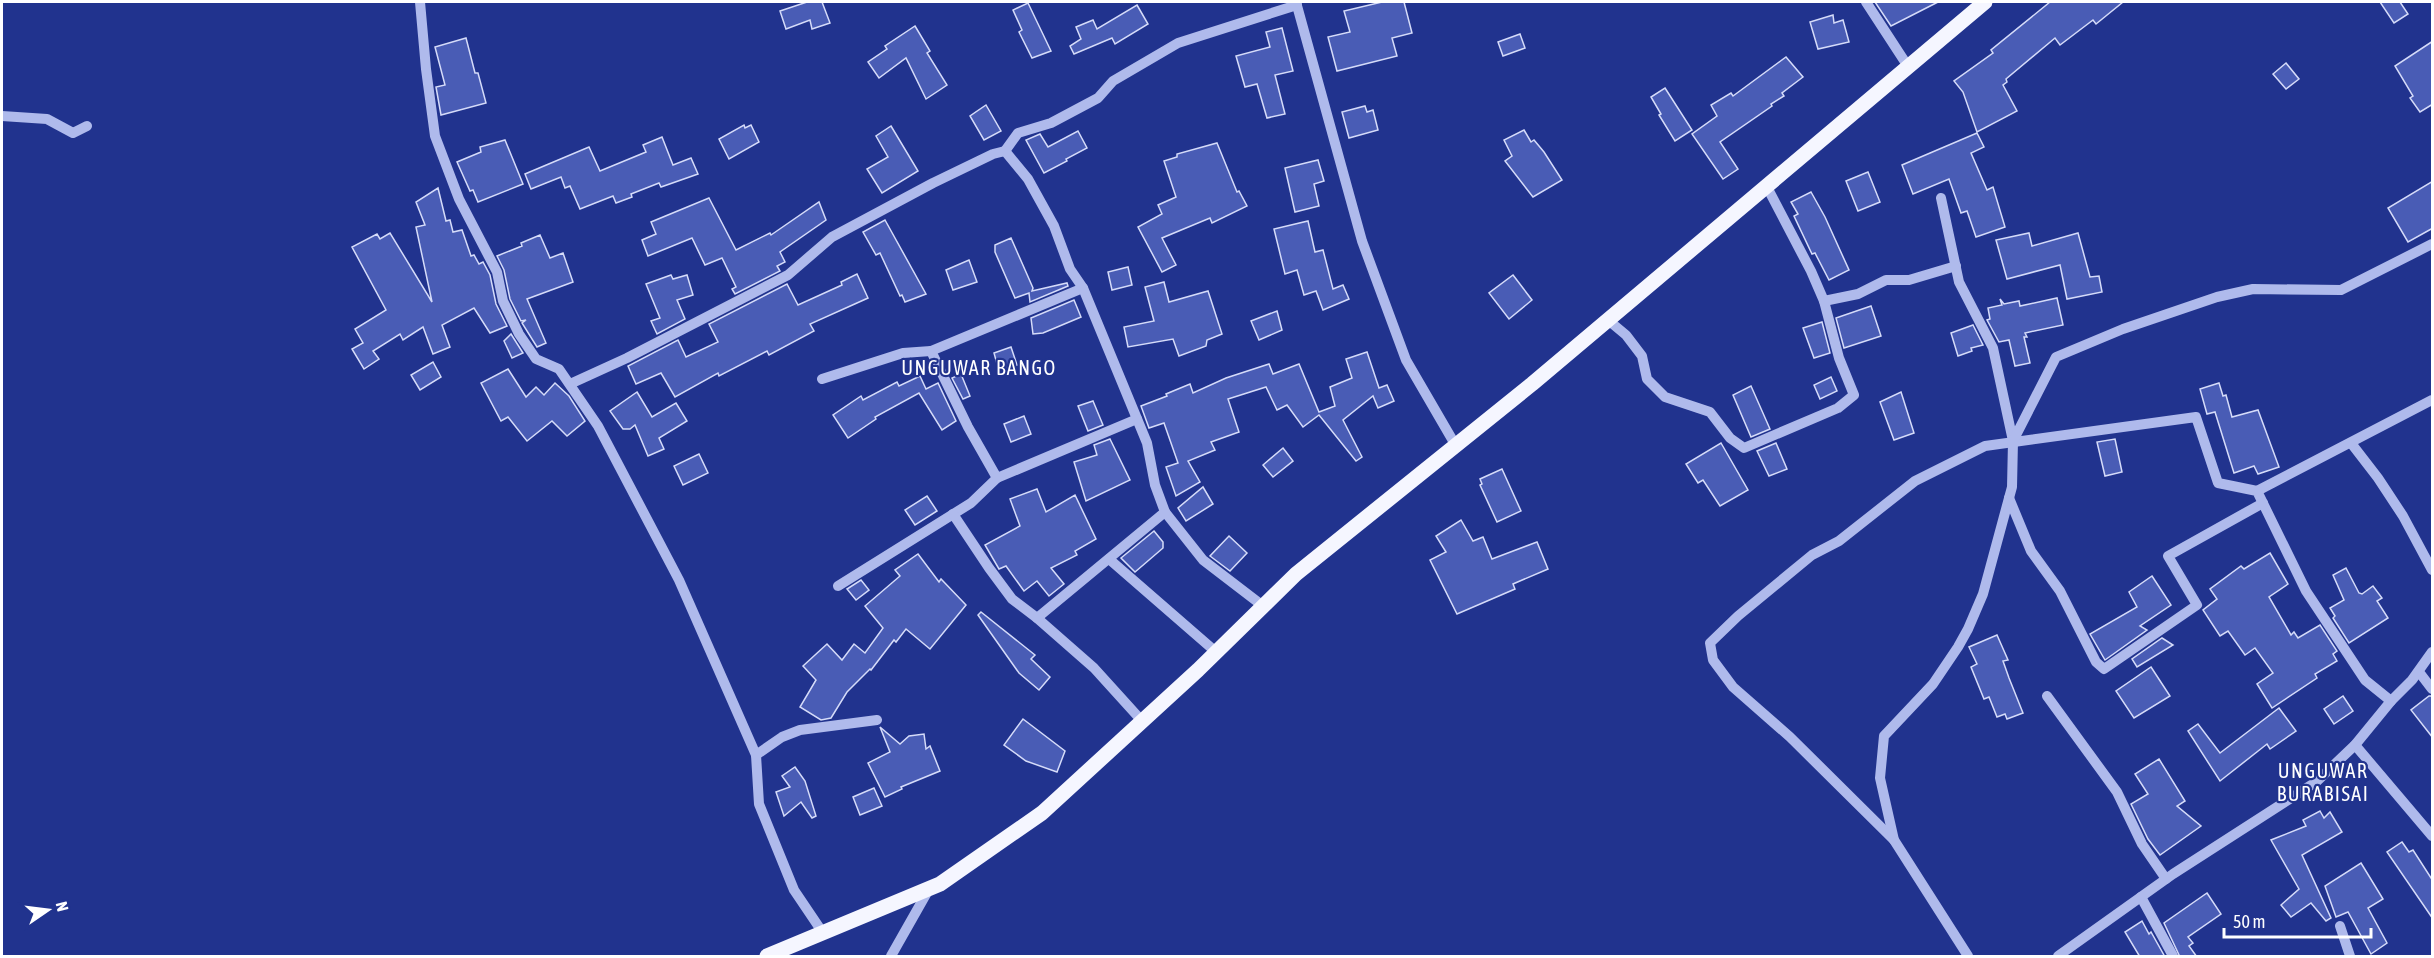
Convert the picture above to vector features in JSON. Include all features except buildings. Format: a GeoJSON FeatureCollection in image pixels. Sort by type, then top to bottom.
{"type":"FeatureCollection","features":[{"type":"Feature","properties":{"kind":"main road"},"geometry":{"type":"LineString","coordinates":[[767,957],[940,884],[1042,813],[1216,652],[1296,574],[1456,446],[1909,68],[1970,7],[1985,2]]}},
{"type":"Feature","properties":{"kind":"street"},"geometry":{"type":"LineString","coordinates":[[420,2],[435,136],[459,199],[497,272],[503,301],[519,334],[536,359],[559,369],[598,426],[679,580],[756,755],[759,804],[794,890],[823,933]]}},
{"type":"Feature","properties":{"kind":"street"},"geometry":{"type":"LineString","coordinates":[[1866,2],[1909,68]]}},
{"type":"Feature","properties":{"kind":"street"},"geometry":{"type":"LineString","coordinates":[[570,384],[637,353],[788,275],[832,237],[933,183],[993,154],[1005,151],[1018,133],[1051,123],[1098,98],[1113,81],[1179,43],[1296,3],[1362,242],[1406,360],[1456,446]]}},
{"type":"Feature","properties":{"kind":"street"},"geometry":{"type":"LineString","coordinates":[[2,116],[47,119],[73,133],[87,126]]}},
{"type":"Feature","properties":{"kind":"street"},"geometry":{"type":"LineString","coordinates":[[1005,151],[1028,179],[1054,226],[1070,268],[1083,288],[1147,442],[1155,484],[1165,512],[1203,560],[1263,606]]}},
{"type":"Feature","properties":{"kind":"street"},"geometry":{"type":"LineString","coordinates":[[1608,320],[1626,335],[1642,356],[1647,379],[1665,397],[1710,412],[1730,438],[1744,448],[1838,408],[1854,395],[1839,358],[1824,300],[1767,187]]}},
{"type":"Feature","properties":{"kind":"street"},"geometry":{"type":"LineString","coordinates":[[1894,840],[1880,778],[1884,736],[1933,684],[1958,647],[1983,594],[2012,487],[2013,441],[1992,348],[1959,282],[1941,198]]}},
{"type":"Feature","properties":{"kind":"street"},"geometry":{"type":"LineString","coordinates":[[2013,441],[2056,357],[2123,329],[2217,297],[2253,289],[2341,290],[2433,244]]}},
{"type":"Feature","properties":{"kind":"street"},"geometry":{"type":"LineString","coordinates":[[1824,300],[1858,294],[1886,280],[1909,280],[1956,266]]}},
{"type":"Feature","properties":{"kind":"street"},"geometry":{"type":"LineString","coordinates":[[822,379],[903,353],[930,351],[1083,288]]}},
{"type":"Feature","properties":{"kind":"street"},"geometry":{"type":"LineString","coordinates":[[930,351],[968,428],[997,478]]}},
{"type":"Feature","properties":{"kind":"street"},"geometry":{"type":"LineString","coordinates":[[1968,957],[1894,840],[1790,737],[1733,687],[1713,660],[1710,643],[1738,616],[1812,555],[1839,541],[1916,481],[1985,446],[2196,417],[2218,483],[2257,491],[2433,400]]}},
{"type":"Feature","properties":{"kind":"street"},"geometry":{"type":"LineString","coordinates":[[838,586],[971,503],[997,478],[1137,419]]}},
{"type":"Feature","properties":{"kind":"street"},"geometry":{"type":"LineString","coordinates":[[2350,443],[2378,478],[2403,516],[2433,570]]}},
{"type":"Feature","properties":{"kind":"street"},"geometry":{"type":"LineString","coordinates":[[2257,491],[2306,591],[2365,680],[2391,701]]}},
{"type":"Feature","properties":{"kind":"street"},"geometry":{"type":"LineString","coordinates":[[2009,498],[2031,551],[2060,591],[2096,662],[2104,669],[2197,605],[2168,556],[2263,503]]}},
{"type":"Feature","properties":{"kind":"street"},"geometry":{"type":"LineString","coordinates":[[1037,618],[1165,512]]}},
{"type":"Feature","properties":{"kind":"street"},"geometry":{"type":"LineString","coordinates":[[953,514],[1012,599],[1094,668],[1142,721]]}},
{"type":"Feature","properties":{"kind":"street"},"geometry":{"type":"LineString","coordinates":[[1109,559],[1216,652]]}},
{"type":"Feature","properties":{"kind":"street"},"geometry":{"type":"LineString","coordinates":[[2058,957],[2166,879],[2316,782],[2355,745],[2391,701],[2419,672],[2433,652]]}},
{"type":"Feature","properties":{"kind":"street"},"geometry":{"type":"LineString","coordinates":[[2419,672],[2433,689]]}},
{"type":"Feature","properties":{"kind":"street"},"geometry":{"type":"LineString","coordinates":[[2047,696],[2117,792],[2142,843],[2166,879]]}},
{"type":"Feature","properties":{"kind":"street"},"geometry":{"type":"LineString","coordinates":[[756,755],[782,736],[800,730],[877,720]]}},
{"type":"Feature","properties":{"kind":"street"},"geometry":{"type":"LineString","coordinates":[[2355,745],[2433,836]]}},
{"type":"Feature","properties":{"kind":"street"},"geometry":{"type":"LineString","coordinates":[[891,957],[929,889]]}},
{"type":"Feature","properties":{"kind":"street"},"geometry":{"type":"LineString","coordinates":[[2141,897],[2173,957]]}},
{"type":"Feature","properties":{"kind":"street"},"geometry":{"type":"LineString","coordinates":[[2340,926],[2350,957]]}},
{"type":"Feature","properties":{"kind":"district","name":"UNGUWAR BANGO"},"geometry":{"type":"Point","coordinates":[979,368]}},
{"type":"Feature","properties":{"kind":"district","name":"UNGUWAR BURABISAI"},"geometry":{"type":"Point","coordinates":[2323,782]}}]}
